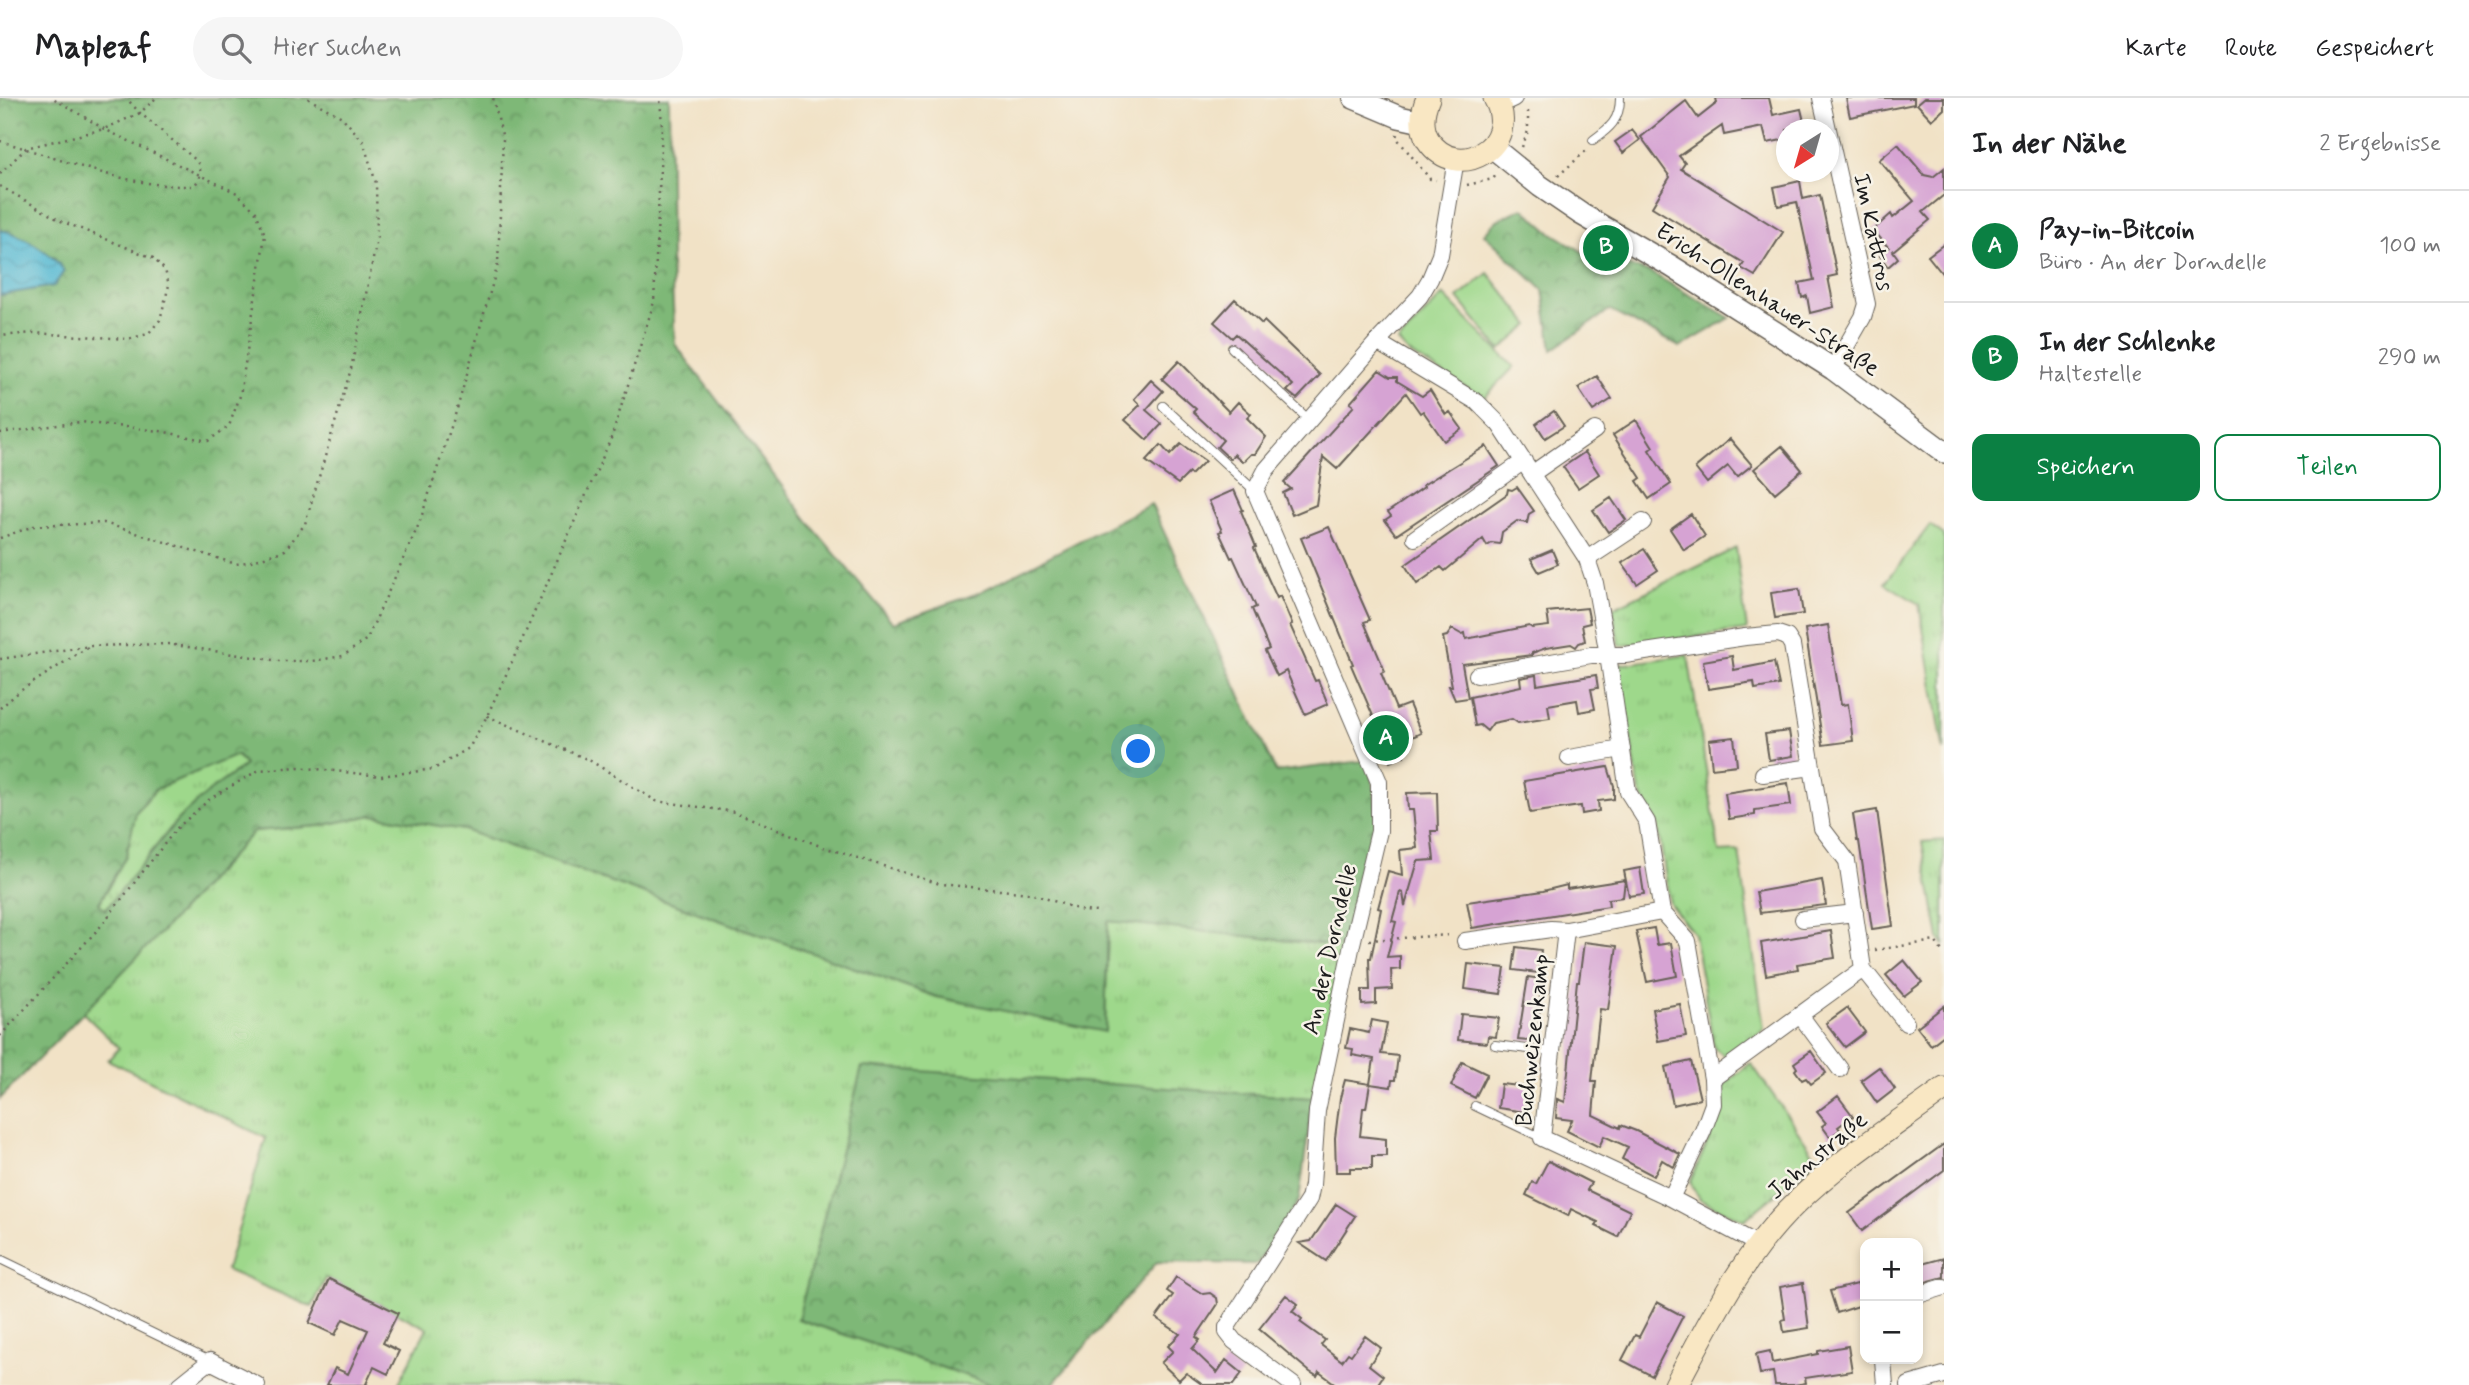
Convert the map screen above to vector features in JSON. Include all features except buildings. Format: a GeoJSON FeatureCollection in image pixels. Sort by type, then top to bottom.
{"type":"FeatureCollection","features":[{"type":"Feature","properties":{"kind":"main road"},"geometry":{"type":"LineString","coordinates":[[1428,98],[1422,122],[1426,135],[1433,146],[1444,155],[1456,159],[1469,159],[1481,154],[1500,154],[1503,100]]}},
{"type":"Feature","properties":{"kind":"main road","name":"Jahnstraße"},"geometry":{"type":"LineString","coordinates":[[1676,1385],[1724,1296],[1777,1222],[1806,1194],[1944,1089]]}},
{"type":"Feature","properties":{"kind":"street"},"geometry":{"type":"LineString","coordinates":[[1354,98],[1399,117],[1422,122]]}},
{"type":"Feature","properties":{"kind":"street","name":"Im Kattros"},"geometry":{"type":"LineString","coordinates":[[1821,98],[1867,304],[1863,317],[1833,369]]}},
{"type":"Feature","properties":{"kind":"street","name":"Erich-Ollenhauer-Straße"},"geometry":{"type":"LineString","coordinates":[[1500,154],[1581,214],[1745,311],[1833,369],[1944,452]]}},
{"type":"Feature","properties":{"kind":"street"},"geometry":{"type":"LineString","coordinates":[[1255,491],[1266,470],[1420,296],[1440,255],[1456,159]]}},
{"type":"Feature","properties":{"kind":"street"},"geometry":{"type":"LineString","coordinates":[[1377,342],[1401,359],[1477,402],[1499,424],[1587,559],[1595,583],[1608,655],[1628,792],[1647,822],[1662,912],[1688,941],[1712,1079],[1713,1104],[1671,1198]]}},
{"type":"Feature","properties":{"kind":"street"},"geometry":{"type":"LineString","coordinates":[[1415,538],[1528,467],[1595,430]]}},
{"type":"Feature","properties":{"kind":"street","name":"An der Dorndelle"},"geometry":{"type":"LineString","coordinates":[[1255,491],[1379,782],[1379,831],[1317,1111],[1312,1185],[1308,1199],[1227,1326],[1227,1332],[1234,1341],[1293,1385]]}},
{"type":"Feature","properties":{"kind":"street"},"geometry":{"type":"LineString","coordinates":[[1587,559],[1643,522]]}},
{"type":"Feature","properties":{"kind":"street"},"geometry":{"type":"LineString","coordinates":[[1477,675],[1591,655],[1625,655],[1745,637],[1778,634],[1787,637],[1792,645],[1822,828],[1847,861],[1862,960],[1906,1023]]}},
{"type":"Feature","properties":{"kind":"street"},"geometry":{"type":"LineString","coordinates":[[1569,758],[1622,749]]}},
{"type":"Feature","properties":{"kind":"street"},"geometry":{"type":"LineString","coordinates":[[1763,774],[1812,767]]}},
{"type":"Feature","properties":{"kind":"street","name":"Buchweizenkamp"},"geometry":{"type":"LineString","coordinates":[[1465,941],[1551,929],[1566,930],[1662,912]]}},
{"type":"Feature","properties":{"kind":"street"},"geometry":{"type":"LineString","coordinates":[[1803,919],[1855,913]]}},
{"type":"Feature","properties":{"kind":"street","name":"Buchweizenkamp"},"geometry":{"type":"LineString","coordinates":[[1566,930],[1542,1138],[1671,1198],[1759,1245]]}},
{"type":"Feature","properties":{"kind":"street"},"geometry":{"type":"LineString","coordinates":[[1712,1079],[1800,1015],[1862,960]]}},
{"type":"Feature","properties":{"kind":"street"},"geometry":{"type":"LineString","coordinates":[[1800,1015],[1840,1069]]}},
{"type":"Feature","properties":{"kind":"street"},"geometry":{"type":"LineString","coordinates":[[1923,1293],[1944,1287]]}},
{"type":"Feature","properties":{"kind":"street"},"geometry":{"type":"LineString","coordinates":[[180,1385],[210,1361],[257,1385]]}},
{"type":"Feature","properties":{"kind":"street"},"geometry":{"type":"LineString","coordinates":[[1883,1364],[1885,1385]]}},
{"type":"Feature","properties":{"kind":"street"},"geometry":{"type":"LineString","coordinates":[[1909,1385],[1944,1375]]}},
{"type":"Feature","properties":{"kind":"lane"},"geometry":{"type":"LineString","coordinates":[[1593,140],[1606,130],[1618,115],[1620,98]]}},
{"type":"Feature","properties":{"kind":"lane"},"geometry":{"type":"LineString","coordinates":[[1232,348],[1309,420]]}},
{"type":"Feature","properties":{"kind":"lane","name":"An der Dorndelle"},"geometry":{"type":"LineString","coordinates":[[1163,406],[1255,491]]}},
{"type":"Feature","properties":{"kind":"lane"},"geometry":{"type":"LineString","coordinates":[[1494,1045],[1552,1052]]}},
{"type":"Feature","properties":{"kind":"lane"},"geometry":{"type":"LineString","coordinates":[[1475,1106],[1542,1138]]}},
{"type":"Feature","properties":{"kind":"lane"},"geometry":{"type":"LineString","coordinates":[[0,1259],[210,1361]]}},
{"type":"Feature","properties":{"kind":"path"},"geometry":{"type":"LineString","coordinates":[[0,433],[80,422],[160,431],[208,441],[229,426],[240,396],[265,235],[256,212],[237,192],[104,129],[53,98]]}},
{"type":"Feature","properties":{"kind":"path"},"geometry":{"type":"LineString","coordinates":[[0,141],[83,168],[169,187],[194,186],[202,171],[197,161],[126,98]]}},
{"type":"Feature","properties":{"kind":"path"},"geometry":{"type":"LineString","coordinates":[[0,174],[26,148],[104,129],[140,113],[156,98]]}},
{"type":"Feature","properties":{"kind":"path"},"geometry":{"type":"LineString","coordinates":[[0,538],[34,526],[104,523],[236,564],[285,550],[304,524],[351,369],[377,239],[376,183],[363,141],[342,117],[307,98]]}},
{"type":"Feature","properties":{"kind":"path"},"geometry":{"type":"LineString","coordinates":[[0,659],[91,646],[169,643],[279,661],[312,661],[343,656],[367,639],[419,524],[457,409],[498,264],[503,139],[493,98]]}},
{"type":"Feature","properties":{"kind":"path"},"geometry":{"type":"LineString","coordinates":[[0,1036],[100,928],[176,829],[211,798],[260,770],[298,767],[381,776],[434,769],[469,748],[487,716],[612,436],[654,302],[662,126],[660,98]]}},
{"type":"Feature","properties":{"kind":"path"},"geometry":{"type":"LineString","coordinates":[[1500,154],[1523,147],[1530,109],[1523,98]]}},
{"type":"Feature","properties":{"kind":"path"},"geometry":{"type":"LineString","coordinates":[[1540,186],[1559,176],[1585,152],[1593,140]]}},
{"type":"Feature","properties":{"kind":"path"},"geometry":{"type":"LineString","coordinates":[[0,186],[61,221],[153,258],[165,270],[169,285],[160,320],[148,334],[128,339],[33,333],[0,336]]}},
{"type":"Feature","properties":{"kind":"path"},"geometry":{"type":"LineString","coordinates":[[0,708],[20,691],[91,646]]}},
{"type":"Feature","properties":{"kind":"path"},"geometry":{"type":"LineString","coordinates":[[487,716],[589,760],[656,801],[735,812],[820,846],[940,884],[1030,893],[1083,911],[1100,912]]}},
{"type":"Feature","properties":{"kind":"path"},"geometry":{"type":"LineString","coordinates":[[1353,940],[1456,934],[1465,941]]}},
{"type":"Feature","properties":{"kind":"path"},"geometry":{"type":"LineString","coordinates":[[1862,960],[1935,941],[1944,954]]}},
{"type":"Feature","properties":{"kind":"green space"},"geometry":{"type":"Polygon","coordinates":[[[0,98],[669,98],[675,344],[815,530],[893,623],[976,594],[1151,504],[1276,772],[1370,760],[1379,831],[1345,947],[1108,921],[1105,1032],[937,997],[464,830],[373,815],[319,826],[254,831],[166,927],[0,1099],[0,295],[21,290],[55,258],[0,230],[0,98]],[[237,755],[156,789],[136,812],[126,856],[99,903],[105,910],[178,819],[245,765],[237,755]]]}},
{"type":"Feature","properties":{"kind":"green space"},"geometry":{"type":"Polygon","coordinates":[[[1523,208],[1549,231],[1583,252],[1651,273],[1730,318],[1680,347],[1610,310],[1552,350],[1543,290],[1484,234],[1497,220],[1523,208]]]}},
{"type":"Feature","properties":{"kind":"green space"},"geometry":{"type":"Polygon","coordinates":[[[1488,273],[1530,325],[1500,350],[1458,298],[1488,273]]]}},
{"type":"Feature","properties":{"kind":"green space"},"geometry":{"type":"Polygon","coordinates":[[[1443,295],[1514,367],[1484,398],[1407,352],[1398,342],[1443,295]]]}},
{"type":"Feature","properties":{"kind":"green space"},"geometry":{"type":"Polygon","coordinates":[[[1930,525],[1944,535],[1944,752],[1919,604],[1885,583],[1930,525]]]}},
{"type":"Feature","properties":{"kind":"green space"},"geometry":{"type":"Polygon","coordinates":[[[1736,548],[1747,630],[1619,646],[1613,608],[1736,548]]]}},
{"type":"Feature","properties":{"kind":"green space"},"geometry":{"type":"Polygon","coordinates":[[[1688,655],[1719,852],[1739,851],[1764,1029],[1729,1059],[1714,1048],[1694,934],[1670,904],[1658,826],[1640,793],[1618,665],[1688,655]]]}},
{"type":"Feature","properties":{"kind":"green space"},"geometry":{"type":"Polygon","coordinates":[[[236,755],[245,765],[178,819],[106,910],[99,904],[126,856],[136,812],[156,789],[236,755]]]}},
{"type":"Feature","properties":{"kind":"green space"},"geometry":{"type":"Polygon","coordinates":[[[373,815],[464,830],[937,997],[1105,1031],[1108,921],[1345,947],[1313,1098],[798,1319],[994,1385],[398,1385],[427,1328],[326,1278],[312,1307],[226,1270],[266,1138],[108,1060],[119,1048],[82,1012],[166,927],[254,831],[319,826],[373,815]]]}},
{"type":"Feature","properties":{"kind":"green space"},"geometry":{"type":"Polygon","coordinates":[[[1944,840],[1944,945],[1939,938],[1922,842],[1944,840]]]}},
{"type":"Feature","properties":{"kind":"green space"},"geometry":{"type":"Polygon","coordinates":[[[1751,1063],[1818,1160],[1744,1220],[1700,1200],[1690,1182],[1720,1114],[1721,1087],[1751,1063]]]}},
{"type":"Feature","properties":{"kind":"green space"},"geometry":{"type":"Polygon","coordinates":[[[862,1067],[1313,1098],[1299,1200],[1257,1264],[1157,1262],[1052,1385],[994,1385],[798,1319],[862,1067]]]}},
{"type":"Feature","properties":{"kind":"water"},"geometry":{"type":"Polygon","coordinates":[[[0,230],[27,240],[59,264],[64,271],[54,286],[0,295],[0,230]]]}},
{"type":"Feature","properties":{"kind":"place","name":"In der Schlenke"},"geometry":{"type":"Point","coordinates":[1606,248]}},
{"type":"Feature","properties":{"kind":"place","name":"Pay-in-Bitcoin"},"geometry":{"type":"Point","coordinates":[1386,738]}}]}
